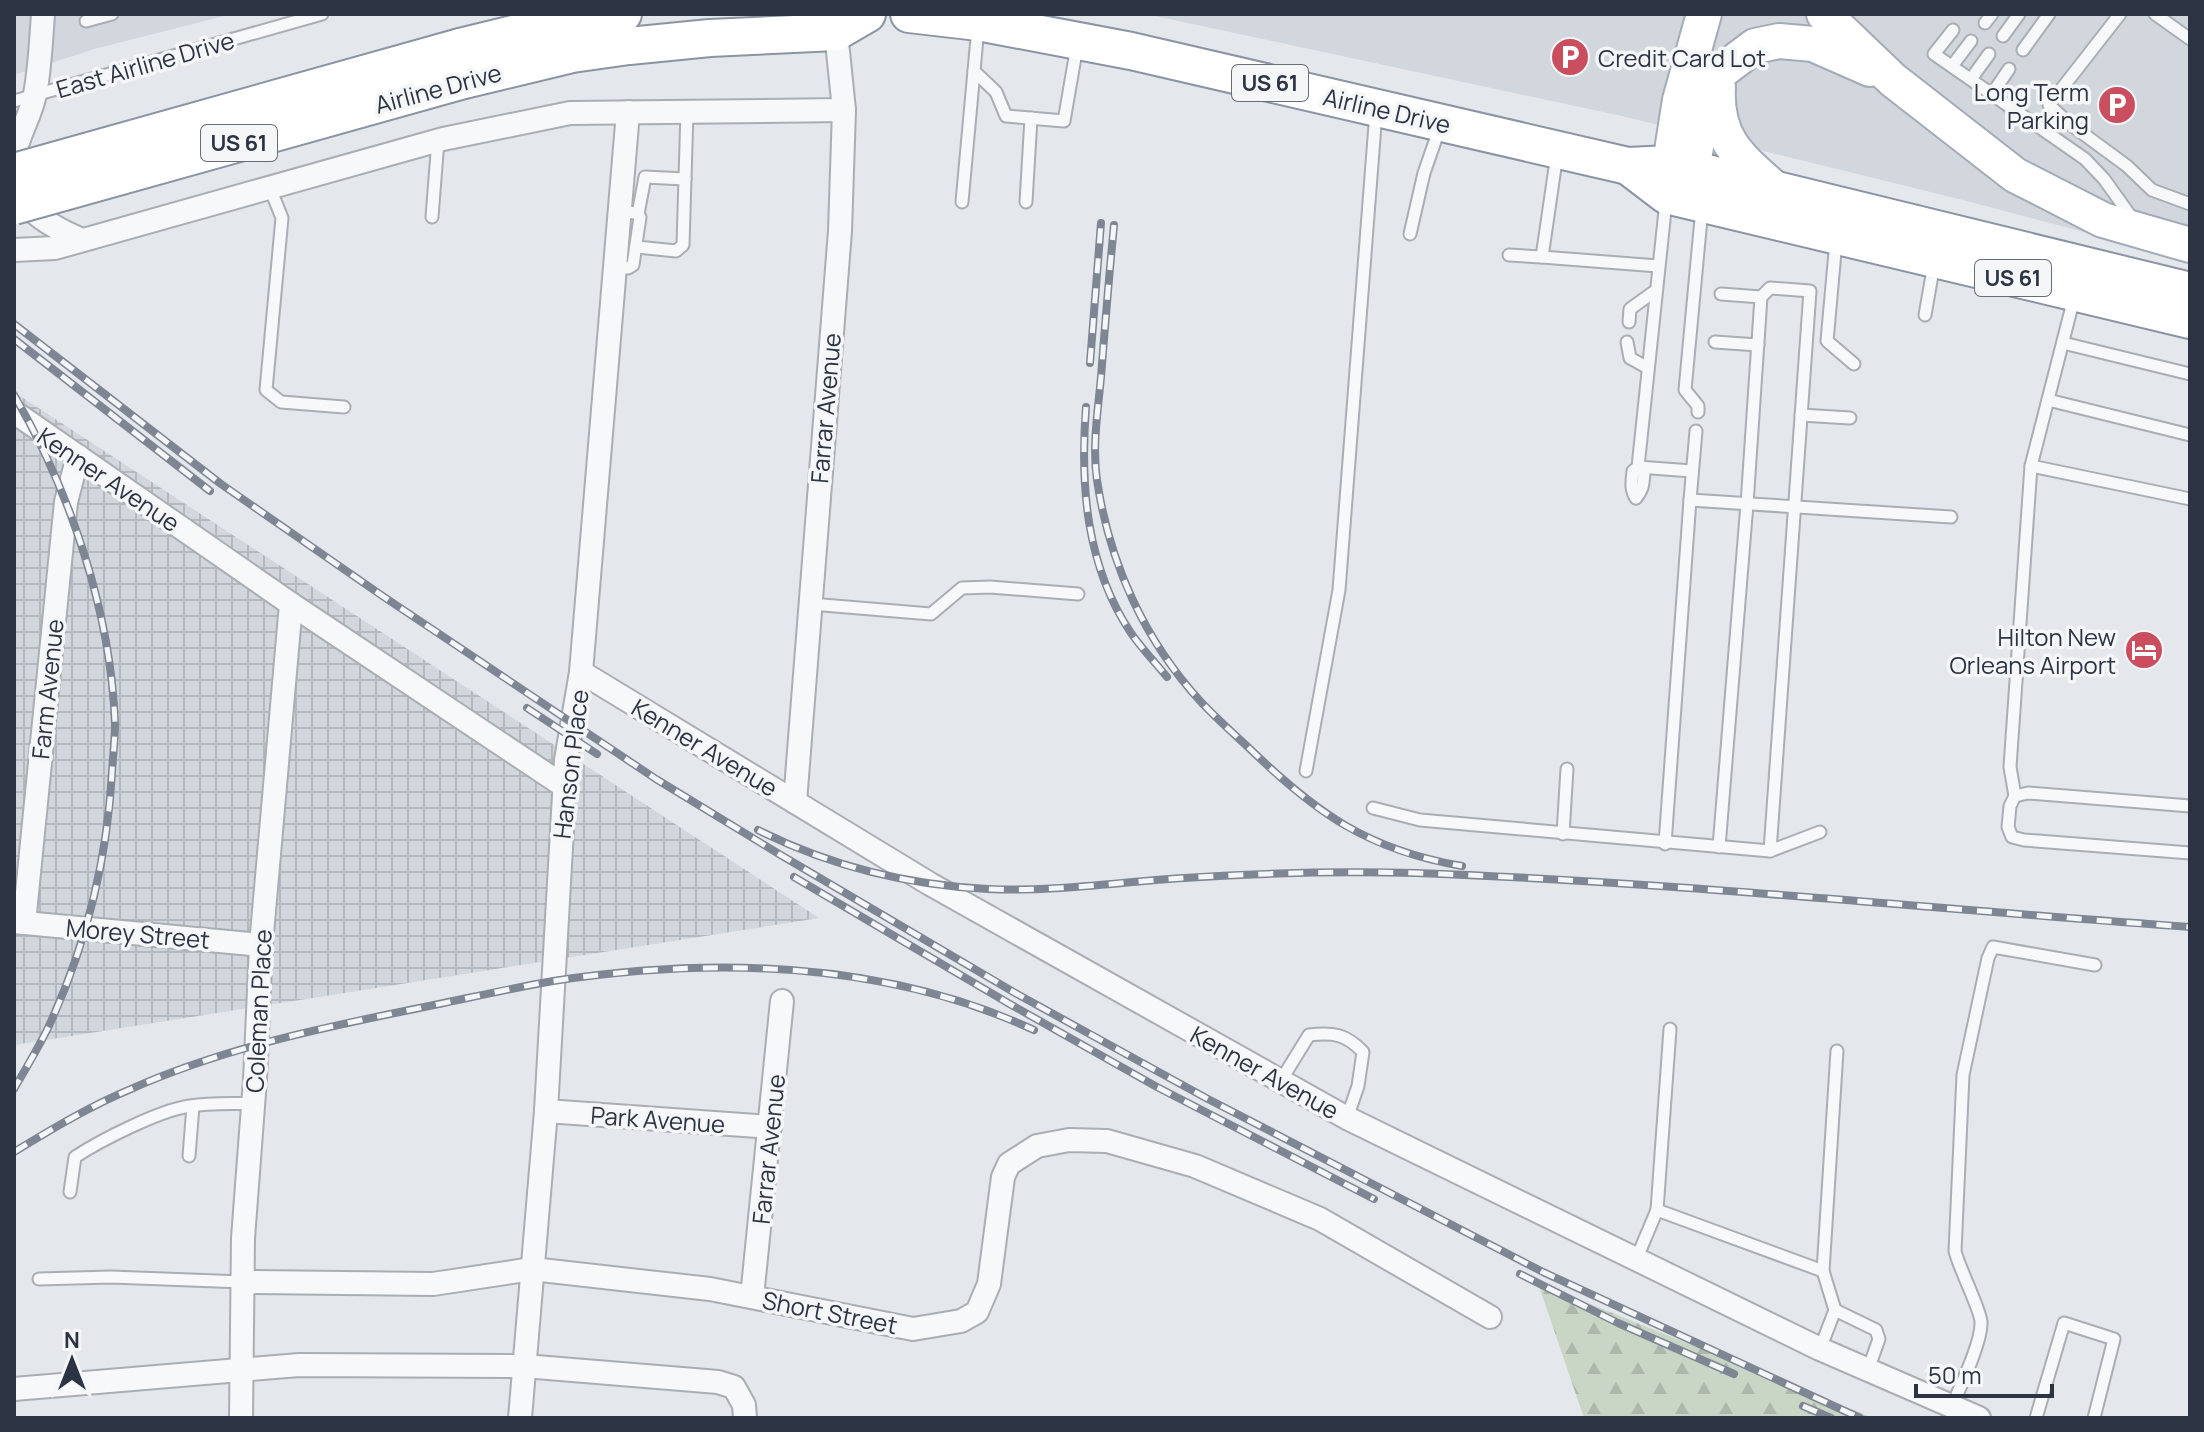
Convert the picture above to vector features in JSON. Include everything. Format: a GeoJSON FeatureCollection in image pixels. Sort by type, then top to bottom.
{"type":"FeatureCollection","features":[{"type":"Feature","properties":{"kind":"highway","name":"Airline Drive"},"geometry":{"type":"LineString","coordinates":[[14,206],[462,64],[526,31],[623,14]]}},
{"type":"Feature","properties":{"kind":"highway","name":"Airline Drive"},"geometry":{"type":"LineString","coordinates":[[14,172],[462,64],[833,23],[867,14]]}},
{"type":"Feature","properties":{"kind":"highway","name":"Airline Drive"},"geometry":{"type":"LineString","coordinates":[[909,14],[978,22],[1078,41],[1628,166],[1676,176],[1775,189],[2190,291]]}},
{"type":"Feature","properties":{"kind":"highway","name":"Airline Drive"},"geometry":{"type":"LineString","coordinates":[[1676,176],[1702,204],[2190,320]]}},
{"type":"Feature","properties":{"kind":"main road"},"geometry":{"type":"LineString","coordinates":[[1676,176],[1680,100],[1704,14]]}},
{"type":"Feature","properties":{"kind":"main road"},"geometry":{"type":"LineString","coordinates":[[1824,14],[1893,80],[2015,175],[2103,220],[2178,242]]}},
{"type":"Feature","properties":{"kind":"main road"},"geometry":{"type":"LineString","coordinates":[[1676,176],[1705,99],[1719,73],[1755,46],[1779,41],[1813,44],[1893,80]]}},
{"type":"Feature","properties":{"kind":"main road"},"geometry":{"type":"LineString","coordinates":[[1719,73],[1717,106],[1721,130],[1742,160],[1775,189]]}},
{"type":"Feature","properties":{"kind":"street"},"geometry":{"type":"LineString","coordinates":[[43,14],[14,158],[15,188],[33,214],[82,240]]}},
{"type":"Feature","properties":{"kind":"street","name":"Farrar Avenue"},"geometry":{"type":"LineString","coordinates":[[795,802],[840,231],[844,110],[833,23]]}},
{"type":"Feature","properties":{"kind":"street"},"geometry":{"type":"LineString","coordinates":[[14,250],[55,248],[438,140],[570,113],[844,110]]}},
{"type":"Feature","properties":{"kind":"street","name":"Hanson Place"},"geometry":{"type":"LineString","coordinates":[[520,1418],[546,1111],[564,786],[581,672],[614,267],[629,213],[628,112]]}},
{"type":"Feature","properties":{"kind":"street","name":"Kenner Avenue"},"geometry":{"type":"LineString","coordinates":[[14,412],[291,604],[564,786]]}},
{"type":"Feature","properties":{"kind":"street","name":"Farm Avenue"},"geometry":{"type":"LineString","coordinates":[[19,923],[66,502],[78,456]]}},
{"type":"Feature","properties":{"kind":"street","name":"Coleman Place"},"geometry":{"type":"LineString","coordinates":[[241,1418],[243,1238],[261,945],[291,604]]}},
{"type":"Feature","properties":{"kind":"street","name":"Kenner Avenue"},"geometry":{"type":"LineString","coordinates":[[581,672],[930,884],[1347,1118],[1820,1349],[1979,1418]]}},
{"type":"Feature","properties":{"kind":"street","name":"Morey Street"},"geometry":{"type":"LineString","coordinates":[[19,923],[261,945]]}},
{"type":"Feature","properties":{"kind":"street","name":"Farrar Avenue"},"geometry":{"type":"LineString","coordinates":[[752,1297],[782,1001]]}},
{"type":"Feature","properties":{"kind":"street","name":"Park Avenue"},"geometry":{"type":"LineString","coordinates":[[546,1111],[770,1127]]}},
{"type":"Feature","properties":{"kind":"street","name":"Short Street"},"geometry":{"type":"LineString","coordinates":[[243,1282],[433,1284],[532,1269],[710,1289],[913,1329],[961,1321],[977,1312],[989,1284],[1003,1177],[1009,1164],[1037,1146],[1069,1140],[1107,1141],[1209,1172],[1320,1219],[1490,1317]]}},
{"type":"Feature","properties":{"kind":"street"},"geometry":{"type":"LineString","coordinates":[[14,1389],[299,1365],[524,1366],[718,1382],[734,1387],[745,1411]]}},
{"type":"Feature","properties":{"kind":"lane"},"geometry":{"type":"LineString","coordinates":[[86,21],[112,14]]}},
{"type":"Feature","properties":{"kind":"lane","name":"East Airline Drive"},"geometry":{"type":"LineString","coordinates":[[24,98],[322,14]]}},
{"type":"Feature","properties":{"kind":"lane"},"geometry":{"type":"LineString","coordinates":[[2003,36],[2019,14]]}},
{"type":"Feature","properties":{"kind":"lane"},"geometry":{"type":"LineString","coordinates":[[2023,50],[2049,14]]}},
{"type":"Feature","properties":{"kind":"lane"},"geometry":{"type":"LineString","coordinates":[[2120,14],[2049,105],[2127,166],[2152,190],[2190,204]]}},
{"type":"Feature","properties":{"kind":"lane"},"geometry":{"type":"LineString","coordinates":[[2155,14],[2190,39]]}},
{"type":"Feature","properties":{"kind":"lane"},"geometry":{"type":"LineString","coordinates":[[962,202],[978,22]]}},
{"type":"Feature","properties":{"kind":"lane"},"geometry":{"type":"LineString","coordinates":[[1953,30],[1934,54],[2085,159],[2104,179],[2129,216],[2178,242]]}},
{"type":"Feature","properties":{"kind":"lane"},"geometry":{"type":"LineString","coordinates":[[974,71],[996,92],[1006,116],[1064,121],[1078,41]]}},
{"type":"Feature","properties":{"kind":"lane"},"geometry":{"type":"LineString","coordinates":[[1952,66],[1971,41]]}},
{"type":"Feature","properties":{"kind":"lane"},"geometry":{"type":"LineString","coordinates":[[1971,79],[1989,54]]}},
{"type":"Feature","properties":{"kind":"lane"},"geometry":{"type":"LineString","coordinates":[[1992,94],[2009,69]]}},
{"type":"Feature","properties":{"kind":"lane"},"geometry":{"type":"LineString","coordinates":[[1306,771],[1339,590],[1377,107]]}},
{"type":"Feature","properties":{"kind":"lane"},"geometry":{"type":"LineString","coordinates":[[637,247],[681,249],[687,111]]}},
{"type":"Feature","properties":{"kind":"lane"},"geometry":{"type":"LineString","coordinates":[[1026,202],[1031,118]]}},
{"type":"Feature","properties":{"kind":"lane"},"geometry":{"type":"LineString","coordinates":[[1410,234],[1424,173],[1441,122]]}},
{"type":"Feature","properties":{"kind":"lane"},"geometry":{"type":"LineString","coordinates":[[432,217],[438,140]]}},
{"type":"Feature","properties":{"kind":"lane"},"geometry":{"type":"LineString","coordinates":[[1542,257],[1558,150]]}},
{"type":"Feature","properties":{"kind":"lane"},"geometry":{"type":"LineString","coordinates":[[1676,176],[1658,266],[1638,467],[1692,471]]}},
{"type":"Feature","properties":{"kind":"lane"},"geometry":{"type":"LineString","coordinates":[[614,267],[628,268],[633,265],[637,247],[629,213],[645,177],[685,179]]}},
{"type":"Feature","properties":{"kind":"lane"},"geometry":{"type":"LineString","coordinates":[[270,188],[282,218],[266,390],[281,402],[344,407]]}},
{"type":"Feature","properties":{"kind":"lane"},"geometry":{"type":"LineString","coordinates":[[1698,412],[1698,406],[1685,390],[1702,204]]}},
{"type":"Feature","properties":{"kind":"lane"},"geometry":{"type":"LineString","coordinates":[[1837,236],[1827,341],[1854,364]]}},
{"type":"Feature","properties":{"kind":"lane"},"geometry":{"type":"LineString","coordinates":[[1509,255],[1658,266]]}},
{"type":"Feature","properties":{"kind":"lane"},"geometry":{"type":"LineString","coordinates":[[1925,315],[1935,259]]}},
{"type":"Feature","properties":{"kind":"lane"},"geometry":{"type":"LineString","coordinates":[[1719,847],[1761,297],[1770,288],[1810,291],[1770,851]]}},
{"type":"Feature","properties":{"kind":"lane"},"geometry":{"type":"LineString","coordinates":[[1629,322],[1630,309],[1655,291]]}},
{"type":"Feature","properties":{"kind":"lane"},"geometry":{"type":"LineString","coordinates":[[2075,292],[2031,466],[2010,767],[2015,796],[2010,806],[2008,827],[2012,837],[2190,853]]}},
{"type":"Feature","properties":{"kind":"lane"},"geometry":{"type":"LineString","coordinates":[[1721,294],[1761,297]]}},
{"type":"Feature","properties":{"kind":"lane"},"geometry":{"type":"LineString","coordinates":[[1627,342],[1630,358],[1648,368]]}},
{"type":"Feature","properties":{"kind":"lane"},"geometry":{"type":"LineString","coordinates":[[1715,342],[1758,345]]}},
{"type":"Feature","properties":{"kind":"lane"},"geometry":{"type":"LineString","coordinates":[[2063,343],[2190,374]]}},
{"type":"Feature","properties":{"kind":"lane"},"geometry":{"type":"LineString","coordinates":[[2048,400],[2190,435]]}},
{"type":"Feature","properties":{"kind":"lane"},"geometry":{"type":"LineString","coordinates":[[1801,415],[1850,418]]}},
{"type":"Feature","properties":{"kind":"lane"},"geometry":{"type":"LineString","coordinates":[[1665,844],[1696,431]]}},
{"type":"Feature","properties":{"kind":"lane"},"geometry":{"type":"LineString","coordinates":[[2031,466],[2190,499]]}},
{"type":"Feature","properties":{"kind":"lane"},"geometry":{"type":"LineString","coordinates":[[1690,500],[1951,517]]}},
{"type":"Feature","properties":{"kind":"lane"},"geometry":{"type":"LineString","coordinates":[[811,604],[931,614],[962,588],[990,587],[1078,594]]}},
{"type":"Feature","properties":{"kind":"lane"},"geometry":{"type":"LineString","coordinates":[[1563,834],[1567,769]]}},
{"type":"Feature","properties":{"kind":"lane"},"geometry":{"type":"LineString","coordinates":[[2015,796],[2028,793],[2190,806]]}},
{"type":"Feature","properties":{"kind":"lane"},"geometry":{"type":"LineString","coordinates":[[1373,808],[1420,820],[1770,851],[1820,832]]}},
{"type":"Feature","properties":{"kind":"lane"},"geometry":{"type":"LineString","coordinates":[[1952,1406],[1969,1368],[1982,1321],[1959,1268],[1955,1251],[1955,1224],[1963,1075],[1988,958],[1993,947],[2095,965]]}},
{"type":"Feature","properties":{"kind":"lane"},"geometry":{"type":"LineString","coordinates":[[1636,1260],[1657,1210],[1670,1029]]}},
{"type":"Feature","properties":{"kind":"lane"},"geometry":{"type":"LineString","coordinates":[[1280,1082],[1309,1035],[1324,1033],[1350,1038],[1363,1052],[1358,1086],[1347,1118]]}},
{"type":"Feature","properties":{"kind":"lane"},"geometry":{"type":"LineString","coordinates":[[1820,1349],[1835,1310],[1823,1271],[1837,1051]]}},
{"type":"Feature","properties":{"kind":"lane"},"geometry":{"type":"LineString","coordinates":[[70,1192],[75,1157],[92,1145],[133,1126],[193,1106],[253,1103]]}},
{"type":"Feature","properties":{"kind":"lane"},"geometry":{"type":"LineString","coordinates":[[189,1156],[193,1106]]}},
{"type":"Feature","properties":{"kind":"lane"},"geometry":{"type":"LineString","coordinates":[[1657,1210],[1823,1271]]}},
{"type":"Feature","properties":{"kind":"lane"},"geometry":{"type":"LineString","coordinates":[[39,1279],[111,1277],[243,1282]]}},
{"type":"Feature","properties":{"kind":"lane"},"geometry":{"type":"LineString","coordinates":[[1835,1310],[1876,1330],[1879,1339],[1868,1370]]}},
{"type":"Feature","properties":{"kind":"lane"},"geometry":{"type":"LineString","coordinates":[[2036,1418],[2064,1323],[2114,1339],[2094,1418]]}},
{"type":"Feature","properties":{"kind":"shaded area"},"geometry":{"type":"Polygon","coordinates":[[[14,14],[232,14],[94,49],[14,75],[14,14]]]}},
{"type":"Feature","properties":{"kind":"shaded area"},"geometry":{"type":"Polygon","coordinates":[[[1146,14],[2190,14],[2190,260],[1622,116],[1146,14]]]}},
{"type":"Feature","properties":{"kind":"shaded area"},"geometry":{"type":"Polygon","coordinates":[[[14,392],[819,918],[14,1045],[14,392]]]}},
{"type":"Feature","properties":{"kind":"green space"},"geometry":{"type":"Polygon","coordinates":[[[1538,1283],[1873,1418],[1584,1418],[1538,1283]]]}},
{"type":"Feature","properties":{"kind":"railway"},"geometry":{"type":"LineString","coordinates":[[1090,363],[1101,223]]}},
{"type":"Feature","properties":{"kind":"railway"},"geometry":{"type":"LineString","coordinates":[[1114,225],[1096,428],[1097,480],[1110,541],[1146,626],[1162,653],[1201,702],[1297,792],[1371,839],[1398,850],[1462,866]]}},
{"type":"Feature","properties":{"kind":"railway"},"geometry":{"type":"LineString","coordinates":[[14,324],[221,484],[384,597],[656,779],[779,854],[1017,994],[1206,1098],[1543,1272],[1860,1418]]}},
{"type":"Feature","properties":{"kind":"railway"},"geometry":{"type":"LineString","coordinates":[[14,339],[210,491]]}},
{"type":"Feature","properties":{"kind":"railway"},"geometry":{"type":"LineString","coordinates":[[14,395],[53,471],[84,554],[105,639],[115,724],[105,839],[83,937],[43,1037],[14,1089]]}},
{"type":"Feature","properties":{"kind":"railway"},"geometry":{"type":"LineString","coordinates":[[1086,407],[1084,466],[1095,553],[1116,607],[1135,639],[1167,677]]}},
{"type":"Feature","properties":{"kind":"railway"},"geometry":{"type":"LineString","coordinates":[[527,708],[597,754]]}},
{"type":"Feature","properties":{"kind":"railway"},"geometry":{"type":"LineString","coordinates":[[758,830],[813,854],[870,872],[958,887],[1012,890],[1271,874],[1416,873],[1706,889],[2190,927]]}},
{"type":"Feature","properties":{"kind":"railway"},"geometry":{"type":"LineString","coordinates":[[794,877],[1157,1087],[1374,1199]]}},
{"type":"Feature","properties":{"kind":"railway"},"geometry":{"type":"LineString","coordinates":[[14,1152],[116,1096],[168,1074],[242,1049],[318,1029],[508,990],[613,973],[736,968],[858,978],[918,990],[977,1007],[1034,1030]]}},
{"type":"Feature","properties":{"kind":"railway"},"geometry":{"type":"LineString","coordinates":[[1520,1274],[1618,1323],[1734,1374]]}},
{"type":"Feature","properties":{"kind":"railway"},"geometry":{"type":"LineString","coordinates":[[1803,1406],[1831,1418]]}},
{"type":"Feature","properties":{"kind":"place","name":"Credit Card Lot"},"geometry":{"type":"Point","coordinates":[1570,57]}},
{"type":"Feature","properties":{"kind":"place","name":"Long Term Parking"},"geometry":{"type":"Point","coordinates":[2117,105]}},
{"type":"Feature","properties":{"kind":"place","name":"Hilton New Orleans Airport"},"geometry":{"type":"Point","coordinates":[2144,650]}}]}
